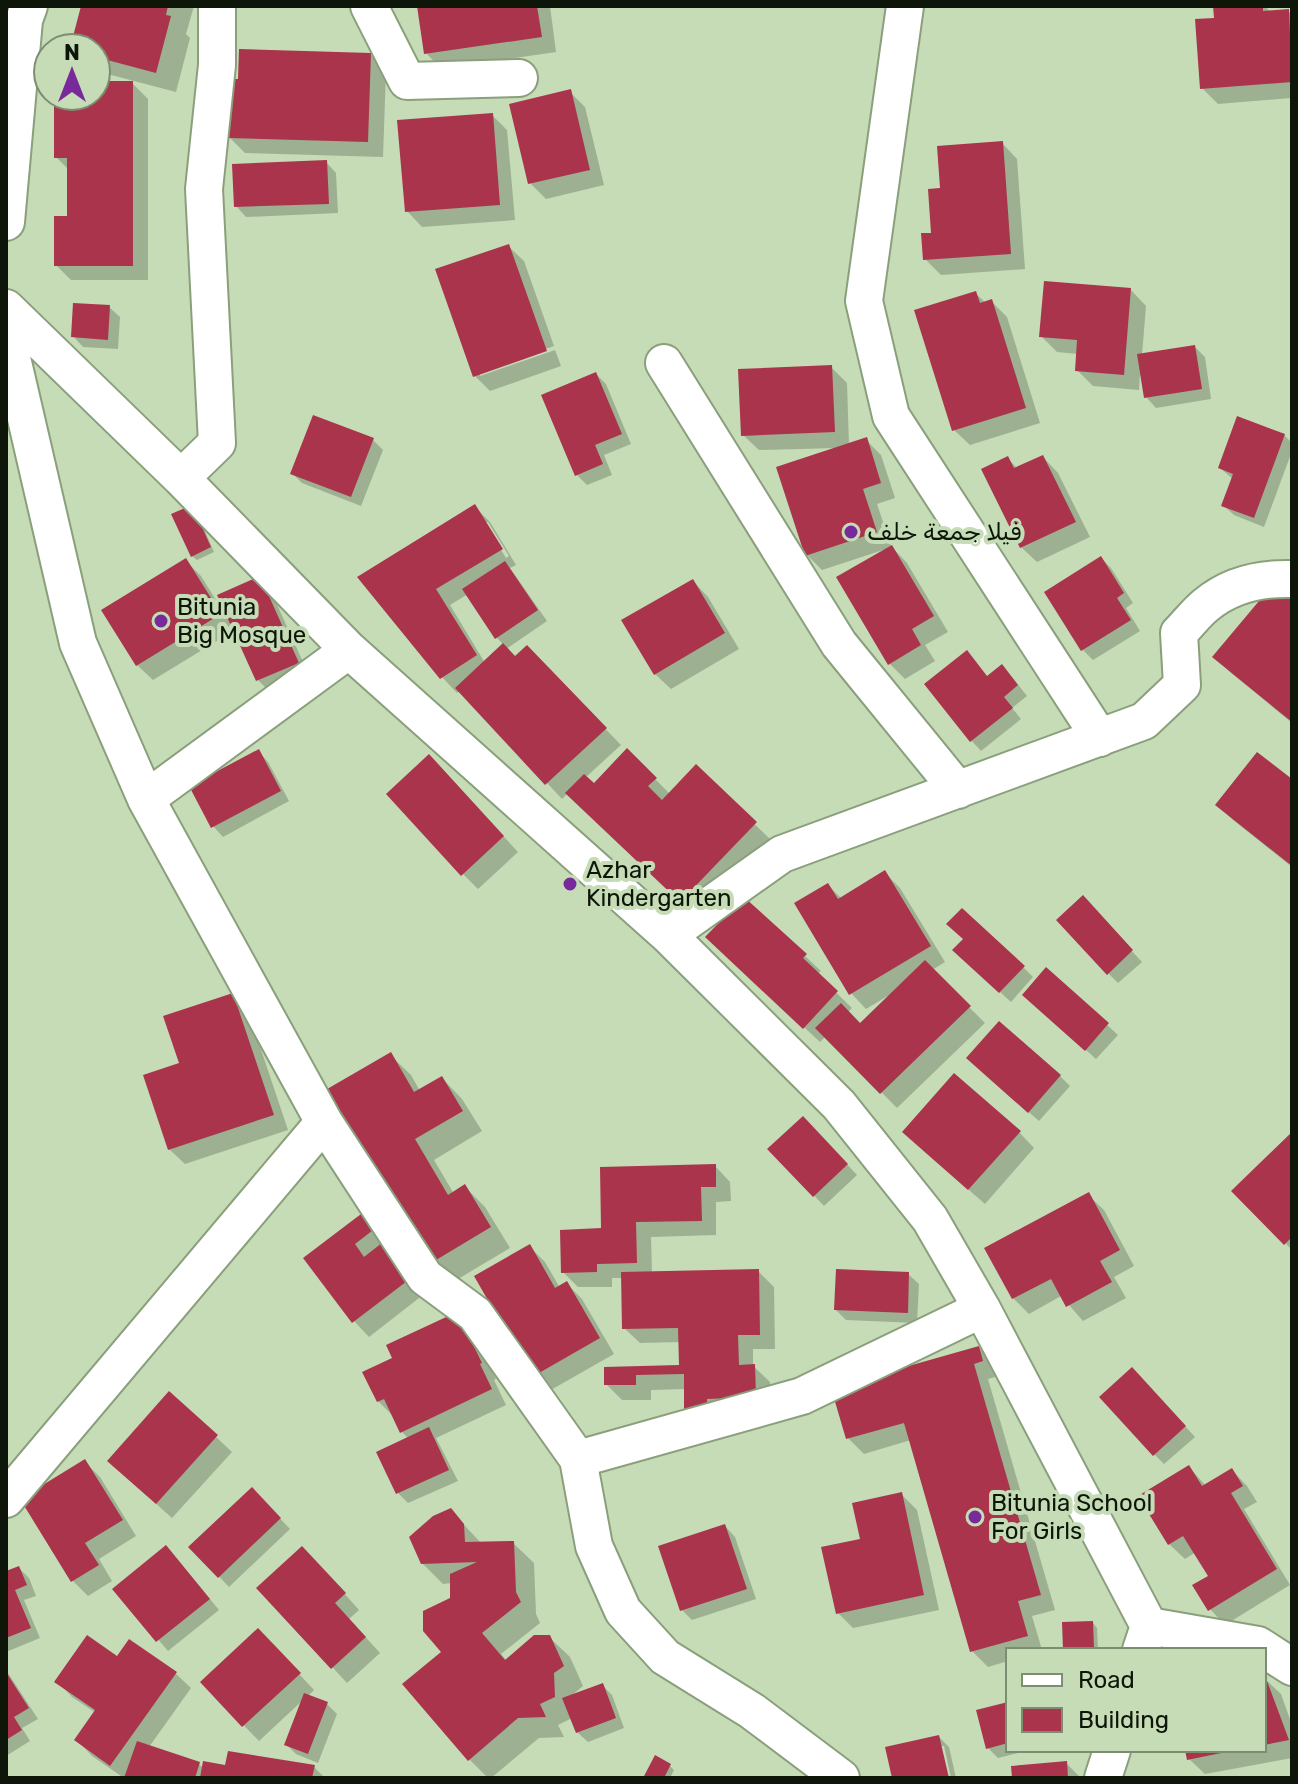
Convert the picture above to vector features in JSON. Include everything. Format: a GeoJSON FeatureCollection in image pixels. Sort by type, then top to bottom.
{"type":"FeatureCollection","features":[{"type":"Feature","properties":{"kind":"street"},"geometry":{"type":"LineString","coordinates":[[6,222],[24,20],[29,6]]}},
{"type":"Feature","properties":{"kind":"street"},"geometry":{"type":"LineString","coordinates":[[181,478],[217,443],[204,189],[217,65],[217,6]]}},
{"type":"Feature","properties":{"kind":"street"},"geometry":{"type":"LineString","coordinates":[[369,6],[407,81],[519,78]]}},
{"type":"Feature","properties":{"kind":"street"},"geometry":{"type":"LineString","coordinates":[[905,6],[864,301],[891,416],[1100,738]]}},
{"type":"Feature","properties":{"kind":"street"},"geometry":{"type":"LineString","coordinates":[[6,308],[181,478],[349,650],[668,935],[839,1105],[930,1219],[982,1309],[1145,1638],[1258,1645],[1263,1648]]}},
{"type":"Feature","properties":{"kind":"street"},"geometry":{"type":"LineString","coordinates":[[6,332],[78,643],[146,799],[324,1122],[425,1277],[475,1314],[578,1459],[594,1546],[623,1611],[665,1657],[752,1711],[841,1778]]}},
{"type":"Feature","properties":{"kind":"street"},"geometry":{"type":"LineString","coordinates":[[664,363],[839,644],[958,790]]}},
{"type":"Feature","properties":{"kind":"street"},"geometry":{"type":"LineString","coordinates":[[668,935],[782,854],[1144,721],[1182,685],[1179,633],[1206,604],[1239,585],[1292,579]]}},
{"type":"Feature","properties":{"kind":"street"},"geometry":{"type":"LineString","coordinates":[[146,799],[349,650]]}},
{"type":"Feature","properties":{"kind":"street"},"geometry":{"type":"LineString","coordinates":[[6,1499],[324,1122]]}},
{"type":"Feature","properties":{"kind":"street"},"geometry":{"type":"LineString","coordinates":[[578,1459],[802,1396],[982,1309]]}},
{"type":"Feature","properties":{"kind":"street"},"geometry":{"type":"LineString","coordinates":[[1266,1650],[1292,1667]]}},
{"type":"Feature","properties":{"kind":"street"},"geometry":{"type":"LineString","coordinates":[[1103,1778],[1111,1752]]}},
{"type":"Feature","properties":{"kind":"building"},"geometry":{"type":"Polygon","coordinates":[[[81,6],[168,6],[166,15],[171,16],[156,73],[112,61],[112,32],[74,32],[81,6]]]}},
{"type":"Feature","properties":{"kind":"building"},"geometry":{"type":"Polygon","coordinates":[[[417,6],[537,6],[542,37],[424,54],[417,6]]]}},
{"type":"Feature","properties":{"kind":"building"},"geometry":{"type":"Polygon","coordinates":[[[1213,6],[1263,6],[1263,11],[1289,9],[1292,82],[1200,89],[1195,19],[1214,18],[1213,6]]]}},
{"type":"Feature","properties":{"kind":"building"},"geometry":{"type":"Polygon","coordinates":[[[239,49],[371,53],[368,142],[227,138],[229,79],[238,79],[239,49]]]}},
{"type":"Feature","properties":{"kind":"building"},"geometry":{"type":"Polygon","coordinates":[[[112,81],[133,81],[133,266],[54,266],[54,216],[67,216],[67,158],[54,158],[54,112],[112,112],[112,81]]]}},
{"type":"Feature","properties":{"kind":"building"},"geometry":{"type":"Polygon","coordinates":[[[571,89],[590,170],[528,184],[509,104],[571,89]]]}},
{"type":"Feature","properties":{"kind":"building"},"geometry":{"type":"Polygon","coordinates":[[[493,113],[500,205],[405,212],[397,120],[493,113]]]}},
{"type":"Feature","properties":{"kind":"building"},"geometry":{"type":"Polygon","coordinates":[[[1003,141],[1011,254],[923,260],[921,233],[931,233],[928,189],[940,188],[937,146],[1003,141]]]}},
{"type":"Feature","properties":{"kind":"building"},"geometry":{"type":"Polygon","coordinates":[[[327,160],[329,204],[234,207],[232,164],[327,160]]]}},
{"type":"Feature","properties":{"kind":"building"},"geometry":{"type":"Polygon","coordinates":[[[509,244],[547,351],[473,377],[435,269],[509,244]]]}},
{"type":"Feature","properties":{"kind":"building"},"geometry":{"type":"Polygon","coordinates":[[[1044,281],[1131,288],[1124,375],[1075,371],[1077,340],[1039,337],[1044,281]]]}},
{"type":"Feature","properties":{"kind":"building"},"geometry":{"type":"Polygon","coordinates":[[[976,291],[980,303],[992,299],[1026,408],[952,431],[914,310],[976,291]]]}},
{"type":"Feature","properties":{"kind":"building"},"geometry":{"type":"Polygon","coordinates":[[[73,303],[110,305],[108,340],[71,337],[73,303]]]}},
{"type":"Feature","properties":{"kind":"building"},"geometry":{"type":"Polygon","coordinates":[[[1195,345],[1202,389],[1144,398],[1137,354],[1195,345]]]}},
{"type":"Feature","properties":{"kind":"building"},"geometry":{"type":"Polygon","coordinates":[[[832,365],[835,432],[741,436],[738,369],[832,365]]]}},
{"type":"Feature","properties":{"kind":"building"},"geometry":{"type":"Polygon","coordinates":[[[596,372],[622,434],[595,445],[603,464],[575,476],[541,395],[596,372]]]}},
{"type":"Feature","properties":{"kind":"building"},"geometry":{"type":"Polygon","coordinates":[[[313,415],[374,438],[351,497],[290,474],[313,415]]]}},
{"type":"Feature","properties":{"kind":"building"},"geometry":{"type":"Polygon","coordinates":[[[1237,416],[1285,434],[1254,518],[1221,506],[1233,474],[1218,468],[1237,416]]]}},
{"type":"Feature","properties":{"kind":"building"},"geometry":{"type":"Polygon","coordinates":[[[867,437],[881,483],[863,489],[877,532],[805,556],[776,467],[867,437]]]}},
{"type":"Feature","properties":{"kind":"building"},"geometry":{"type":"Polygon","coordinates":[[[1043,455],[1076,522],[1020,548],[981,469],[1008,456],[1014,468],[1043,455]]]}},
{"type":"Feature","properties":{"kind":"building"},"geometry":{"type":"Polygon","coordinates":[[[475,504],[503,549],[436,589],[477,655],[440,679],[357,577],[475,504]]]}},
{"type":"Feature","properties":{"kind":"building"},"geometry":{"type":"Polygon","coordinates":[[[192,505],[211,547],[191,557],[171,514],[192,505]]]}},
{"type":"Feature","properties":{"kind":"building"},"geometry":{"type":"Polygon","coordinates":[[[892,545],[934,616],[912,629],[921,645],[888,665],[836,577],[892,545]]]}},
{"type":"Feature","properties":{"kind":"building"},"geometry":{"type":"Polygon","coordinates":[[[1101,556],[1124,593],[1117,598],[1131,620],[1081,651],[1044,592],[1101,556]]]}},
{"type":"Feature","properties":{"kind":"building"},"geometry":{"type":"Polygon","coordinates":[[[186,558],[221,614],[136,666],[101,610],[186,558]]]}},
{"type":"Feature","properties":{"kind":"building"},"geometry":{"type":"Polygon","coordinates":[[[505,561],[538,610],[495,639],[462,589],[505,561]]]}},
{"type":"Feature","properties":{"kind":"building"},"geometry":{"type":"Polygon","coordinates":[[[260,576],[299,663],[256,681],[217,595],[260,576]]]}},
{"type":"Feature","properties":{"kind":"building"},"geometry":{"type":"Polygon","coordinates":[[[693,579],[725,633],[654,675],[621,620],[693,579]]]}},
{"type":"Feature","properties":{"kind":"building"},"geometry":{"type":"Polygon","coordinates":[[[1275,582],[1292,595],[1292,722],[1212,657],[1275,582]]]}},
{"type":"Feature","properties":{"kind":"building"},"geometry":{"type":"Polygon","coordinates":[[[503,643],[515,656],[527,645],[607,728],[545,785],[455,688],[503,643]]]}},
{"type":"Feature","properties":{"kind":"building"},"geometry":{"type":"Polygon","coordinates":[[[967,650],[987,676],[1002,664],[1018,685],[1004,697],[1013,708],[970,742],[924,684],[967,650]]]}},
{"type":"Feature","properties":{"kind":"building"},"geometry":{"type":"Polygon","coordinates":[[[627,748],[657,778],[648,786],[662,800],[696,764],[757,822],[680,902],[565,793],[584,774],[594,783],[627,748]]]}},
{"type":"Feature","properties":{"kind":"building"},"geometry":{"type":"Polygon","coordinates":[[[259,749],[281,791],[211,828],[189,786],[259,749]]]}},
{"type":"Feature","properties":{"kind":"building"},"geometry":{"type":"Polygon","coordinates":[[[1257,752],[1292,779],[1292,866],[1215,805],[1257,752]]]}},
{"type":"Feature","properties":{"kind":"building"},"geometry":{"type":"Polygon","coordinates":[[[429,754],[504,836],[461,876],[386,794],[429,754]]]}},
{"type":"Feature","properties":{"kind":"building"},"geometry":{"type":"Polygon","coordinates":[[[885,870],[931,946],[849,995],[794,903],[828,883],[838,899],[885,870]]]}},
{"type":"Feature","properties":{"kind":"building"},"geometry":{"type":"Polygon","coordinates":[[[1083,895],[1133,950],[1107,975],[1056,920],[1083,895]]]}},
{"type":"Feature","properties":{"kind":"building"},"geometry":{"type":"Polygon","coordinates":[[[744,897],[807,954],[803,958],[838,991],[803,1029],[705,937],[744,897]]]}},
{"type":"Feature","properties":{"kind":"building"},"geometry":{"type":"Polygon","coordinates":[[[962,908],[1025,966],[999,993],[952,950],[963,939],[946,924],[962,908]]]}},
{"type":"Feature","properties":{"kind":"building"},"geometry":{"type":"Polygon","coordinates":[[[925,960],[971,1006],[880,1094],[815,1028],[841,1003],[860,1023],[925,960]]]}},
{"type":"Feature","properties":{"kind":"building"},"geometry":{"type":"Polygon","coordinates":[[[1046,967],[1109,1023],[1085,1051],[1022,995],[1046,967]]]}},
{"type":"Feature","properties":{"kind":"building"},"geometry":{"type":"Polygon","coordinates":[[[233,993],[274,1115],[168,1150],[143,1075],[179,1063],[163,1016],[233,993]]]}},
{"type":"Feature","properties":{"kind":"building"},"geometry":{"type":"Polygon","coordinates":[[[999,1021],[1061,1075],[1028,1113],[966,1058],[999,1021]]]}},
{"type":"Feature","properties":{"kind":"building"},"geometry":{"type":"Polygon","coordinates":[[[391,1052],[414,1092],[442,1076],[463,1111],[415,1139],[448,1195],[465,1184],[491,1227],[426,1266],[322,1092],[391,1052]]]}},
{"type":"Feature","properties":{"kind":"building"},"geometry":{"type":"Polygon","coordinates":[[[954,1073],[1021,1131],[968,1190],[902,1132],[954,1073]]]}},
{"type":"Feature","properties":{"kind":"building"},"geometry":{"type":"Polygon","coordinates":[[[803,1116],[848,1164],[813,1197],[767,1149],[803,1116]]]}},
{"type":"Feature","properties":{"kind":"building"},"geometry":{"type":"Polygon","coordinates":[[[1292,1132],[1292,1237],[1284,1245],[1231,1191],[1292,1132]]]}},
{"type":"Feature","properties":{"kind":"building"},"geometry":{"type":"Polygon","coordinates":[[[716,1164],[716,1187],[701,1187],[702,1221],[636,1222],[637,1263],[597,1264],[597,1272],[561,1273],[560,1230],[601,1228],[600,1167],[716,1164]]]}},
{"type":"Feature","properties":{"kind":"building"},"geometry":{"type":"Polygon","coordinates":[[[1089,1192],[1120,1250],[1100,1261],[1112,1282],[1066,1307],[1051,1279],[1012,1299],[984,1248],[1089,1192]]]}},
{"type":"Feature","properties":{"kind":"building"},"geometry":{"type":"Polygon","coordinates":[[[365,1211],[377,1227],[355,1244],[364,1257],[387,1239],[415,1275],[352,1323],[303,1258],[365,1211]]]}},
{"type":"Feature","properties":{"kind":"building"},"geometry":{"type":"Polygon","coordinates":[[[530,1244],[555,1288],[567,1281],[600,1338],[532,1377],[474,1276],[530,1244]]]}},
{"type":"Feature","properties":{"kind":"building"},"geometry":{"type":"Polygon","coordinates":[[[759,1269],[760,1335],[738,1335],[739,1365],[755,1364],[756,1397],[707,1399],[707,1411],[684,1411],[684,1374],[636,1375],[636,1385],[604,1385],[604,1367],[679,1365],[678,1328],[622,1329],[621,1272],[759,1269]]]}},
{"type":"Feature","properties":{"kind":"building"},"geometry":{"type":"Polygon","coordinates":[[[836,1269],[909,1272],[908,1313],[834,1310],[836,1269]]]}},
{"type":"Feature","properties":{"kind":"building"},"geometry":{"type":"Polygon","coordinates":[[[457,1312],[492,1389],[400,1433],[384,1399],[377,1402],[362,1372],[392,1358],[386,1345],[457,1312]]]}},
{"type":"Feature","properties":{"kind":"building","name":"Bitunia School For Girls"},"geometry":{"type":"Polygon","coordinates":[[[979,1346],[983,1361],[974,1364],[1041,1595],[1018,1601],[1028,1636],[970,1652],[904,1423],[846,1439],[831,1388],[979,1346]]]}},
{"type":"Feature","properties":{"kind":"building"},"geometry":{"type":"Polygon","coordinates":[[[1132,1367],[1186,1426],[1153,1456],[1099,1397],[1132,1367]]]}},
{"type":"Feature","properties":{"kind":"building"},"geometry":{"type":"Polygon","coordinates":[[[169,1391],[218,1435],[156,1504],[107,1461],[169,1391]]]}},
{"type":"Feature","properties":{"kind":"building"},"geometry":{"type":"Polygon","coordinates":[[[429,1427],[449,1470],[396,1494],[376,1452],[429,1427]]]}},
{"type":"Feature","properties":{"kind":"building"},"geometry":{"type":"Polygon","coordinates":[[[85,1459],[123,1520],[85,1543],[99,1565],[71,1582],[20,1499],[85,1459]]]}},
{"type":"Feature","properties":{"kind":"building"},"geometry":{"type":"Polygon","coordinates":[[[1189,1465],[1202,1486],[1232,1468],[1243,1486],[1231,1493],[1277,1569],[1208,1611],[1192,1585],[1208,1576],[1183,1536],[1168,1545],[1138,1496],[1189,1465]]]}},
{"type":"Feature","properties":{"kind":"building"},"geometry":{"type":"Polygon","coordinates":[[[252,1487],[281,1518],[218,1578],[188,1547],[252,1487]]]}},
{"type":"Feature","properties":{"kind":"building"},"geometry":{"type":"Polygon","coordinates":[[[902,1492],[924,1595],[836,1614],[821,1547],[860,1539],[852,1503],[902,1492]]]}},
{"type":"Feature","properties":{"kind":"building"},"geometry":{"type":"Polygon","coordinates":[[[451,1508],[464,1524],[465,1542],[514,1541],[516,1592],[521,1602],[482,1633],[505,1660],[534,1635],[550,1635],[564,1666],[554,1673],[555,1697],[540,1704],[546,1717],[518,1718],[468,1761],[402,1684],[441,1652],[423,1631],[423,1611],[450,1598],[450,1574],[477,1562],[421,1564],[409,1537],[433,1516],[451,1508]]]}},
{"type":"Feature","properties":{"kind":"building"},"geometry":{"type":"Polygon","coordinates":[[[725,1524],[747,1589],[680,1611],[658,1546],[725,1524]]]}},
{"type":"Feature","properties":{"kind":"building"},"geometry":{"type":"Polygon","coordinates":[[[166,1545],[210,1599],[156,1642],[112,1589],[166,1545]]]}},
{"type":"Feature","properties":{"kind":"building"},"geometry":{"type":"Polygon","coordinates":[[[302,1546],[346,1593],[335,1603],[366,1637],[331,1669],[256,1588],[302,1546]]]}},
{"type":"Feature","properties":{"kind":"building"},"geometry":{"type":"Polygon","coordinates":[[[19,1566],[27,1585],[15,1590],[31,1628],[6,1638],[6,1571],[19,1566]]]}},
{"type":"Feature","properties":{"kind":"building"},"geometry":{"type":"Polygon","coordinates":[[[1093,1621],[1094,1648],[1063,1648],[1062,1622],[1093,1621]]]}},
{"type":"Feature","properties":{"kind":"building"},"geometry":{"type":"Polygon","coordinates":[[[258,1628],[301,1673],[242,1727],[200,1682],[258,1628]]]}},
{"type":"Feature","properties":{"kind":"building"},"geometry":{"type":"Polygon","coordinates":[[[87,1635],[117,1656],[129,1639],[177,1672],[110,1766],[74,1740],[95,1710],[54,1682],[87,1635]]]}},
{"type":"Feature","properties":{"kind":"building"},"geometry":{"type":"Polygon","coordinates":[[[6,1672],[29,1708],[14,1717],[22,1730],[6,1740],[6,1672]]]}},
{"type":"Feature","properties":{"kind":"building"},"geometry":{"type":"Polygon","coordinates":[[[1266,1678],[1289,1740],[1266,1745],[1266,1678]]]}},
{"type":"Feature","properties":{"kind":"building"},"geometry":{"type":"Polygon","coordinates":[[[603,1683],[616,1718],[576,1733],[562,1698],[603,1683]]]}},
{"type":"Feature","properties":{"kind":"building"},"geometry":{"type":"Polygon","coordinates":[[[304,1693],[328,1702],[308,1754],[284,1745],[304,1693]]]}},
{"type":"Feature","properties":{"kind":"building"},"geometry":{"type":"Polygon","coordinates":[[[1006,1702],[1006,1744],[986,1749],[976,1710],[1006,1702]]]}},
{"type":"Feature","properties":{"kind":"building"},"geometry":{"type":"Polygon","coordinates":[[[939,1735],[949,1778],[892,1778],[885,1747],[939,1735]]]}},
{"type":"Feature","properties":{"kind":"building"},"geometry":{"type":"Polygon","coordinates":[[[137,1741],[200,1762],[195,1778],[124,1778],[137,1741]]]}},
{"type":"Feature","properties":{"kind":"building"},"geometry":{"type":"Polygon","coordinates":[[[228,1751],[315,1765],[312,1778],[200,1778],[203,1761],[225,1765],[228,1751]]]}},
{"type":"Feature","properties":{"kind":"building"},"geometry":{"type":"Polygon","coordinates":[[[1185,1752],[1226,1752],[1187,1760],[1185,1752]]]}},
{"type":"Feature","properties":{"kind":"building"},"geometry":{"type":"Polygon","coordinates":[[[655,1755],[671,1764],[664,1778],[643,1778],[655,1755]]]}},
{"type":"Feature","properties":{"kind":"building"},"geometry":{"type":"Polygon","coordinates":[[[1067,1761],[1068,1778],[1012,1778],[1011,1766],[1067,1761]]]}},
{"type":"Feature","properties":{"kind":"place","name":"فيلا جمعة خلف"},"geometry":{"type":"Point","coordinates":[851,532]}},
{"type":"Feature","properties":{"kind":"place","name":"Bitunia Big Mosque"},"geometry":{"type":"Point","coordinates":[161,621]}},
{"type":"Feature","properties":{"kind":"place","name":"Azhar Kindergarten"},"geometry":{"type":"Point","coordinates":[570,884]}},
{"type":"Feature","properties":{"kind":"place","name":"Bitunia School For Girls"},"geometry":{"type":"Point","coordinates":[975,1517]}}]}
